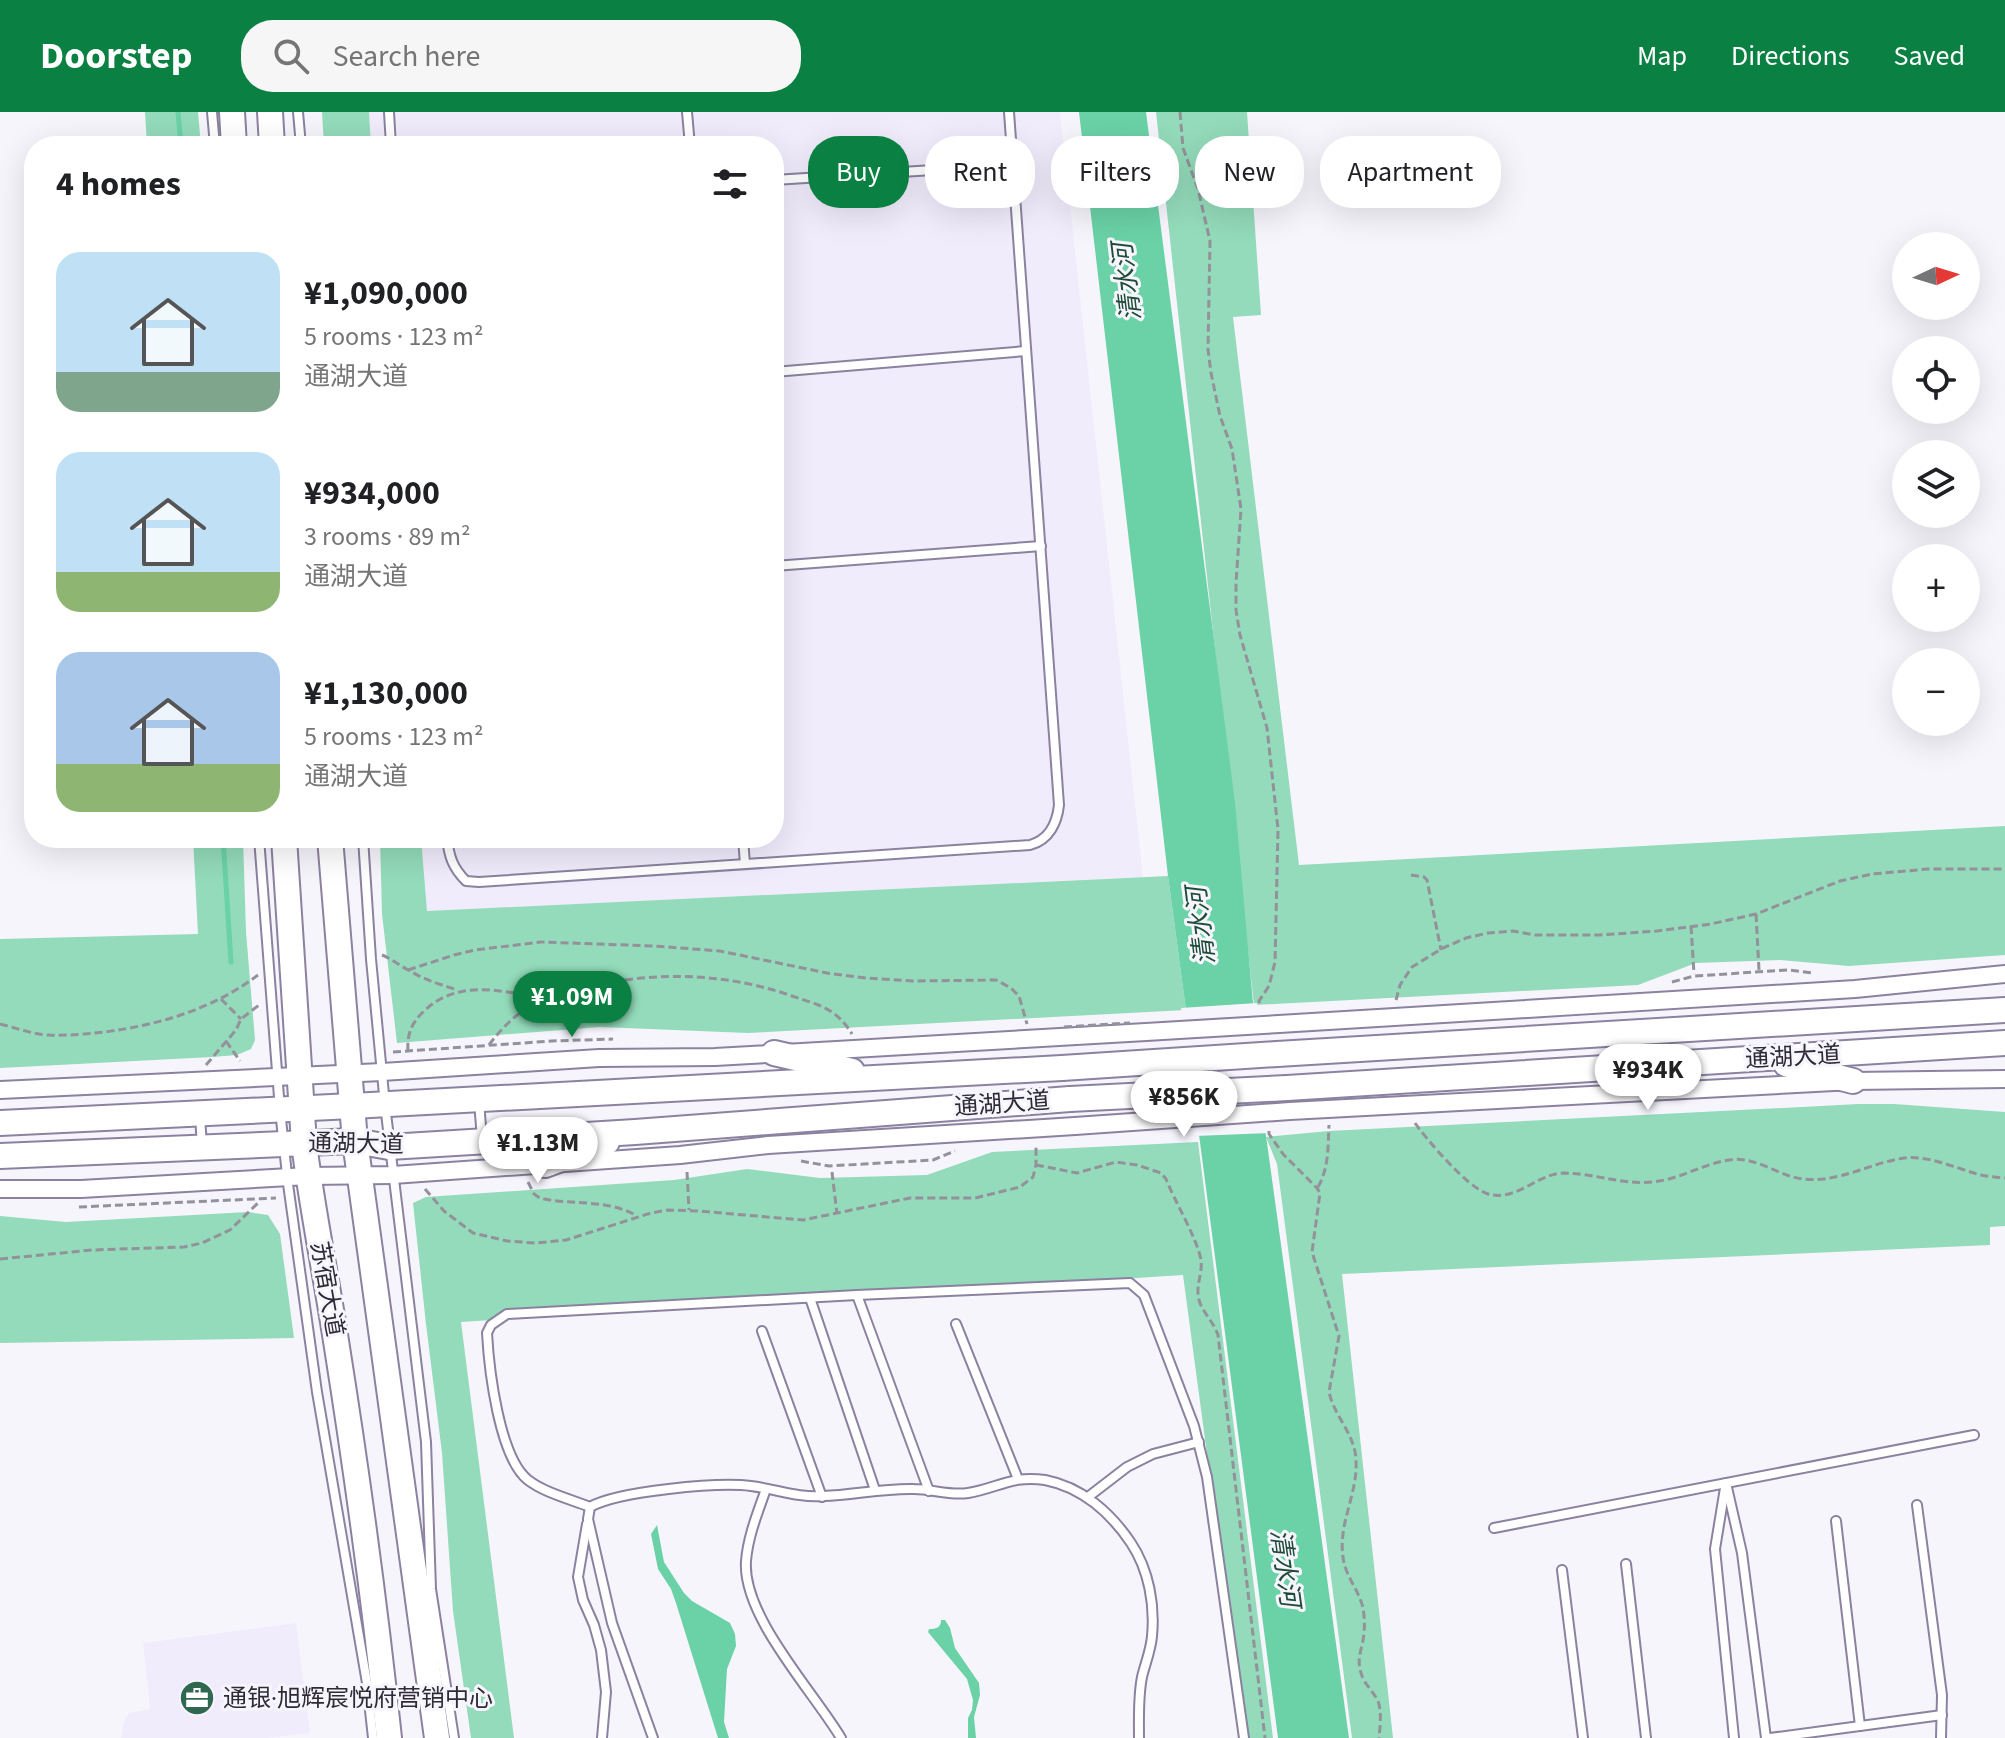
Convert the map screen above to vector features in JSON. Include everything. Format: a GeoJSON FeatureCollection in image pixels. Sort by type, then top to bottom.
{"type":"FeatureCollection","features":[{"type":"Feature","properties":{"kind":"main road"},"geometry":{"type":"LineString","coordinates":[[232,112],[233,136]]}},
{"type":"Feature","properties":{"kind":"main road"},"geometry":{"type":"LineString","coordinates":[[270,112],[271,136]]}},
{"type":"Feature","properties":{"kind":"main road","name":"苏宿大道"},"geometry":{"type":"LineString","coordinates":[[284,848],[289,1076],[297,1176],[336,1341],[379,1641],[389,1738]]}},
{"type":"Feature","properties":{"kind":"main road","name":"苏宿大道"},"geometry":{"type":"LineString","coordinates":[[331,848],[359,1175],[437,1738]]}},
{"type":"Feature","properties":{"kind":"main road"},"geometry":{"type":"LineString","coordinates":[[1973,1012],[2005,1000]]}},
{"type":"Feature","properties":{"kind":"main road","name":"通湖大道"},"geometry":{"type":"LineString","coordinates":[[0,1123],[1062,1068],[2005,1010]]}},
{"type":"Feature","properties":{"kind":"main road","name":"通湖大道"},"geometry":{"type":"LineString","coordinates":[[0,1156],[355,1141],[389,1147],[1070,1099],[1289,1100],[1764,1059],[2005,1043]]}},
{"type":"Feature","properties":{"kind":"main road"},"geometry":{"type":"LineString","coordinates":[[774,1053],[882,1078]]}},
{"type":"Feature","properties":{"kind":"main road"},"geometry":{"type":"LineString","coordinates":[[1764,1059],[1853,1081]]}},
{"type":"Feature","properties":{"kind":"main road"},"geometry":{"type":"LineString","coordinates":[[535,1170],[635,1132]]}},
{"type":"Feature","properties":{"kind":"street"},"geometry":{"type":"LineString","coordinates":[[0,1090],[349,1074],[599,1058],[715,1057],[1855,989],[2005,974]]}},
{"type":"Feature","properties":{"kind":"street"},"geometry":{"type":"LineString","coordinates":[[0,1189],[81,1189],[297,1176],[535,1170],[768,1145],[1075,1126],[1289,1100],[1853,1081],[2005,1079]]}},
{"type":"Feature","properties":{"kind":"lane"},"geometry":{"type":"LineString","coordinates":[[212,112],[214,136]]}},
{"type":"Feature","properties":{"kind":"lane"},"geometry":{"type":"LineString","coordinates":[[298,112],[300,136]]}},
{"type":"Feature","properties":{"kind":"lane"},"geometry":{"type":"LineString","coordinates":[[389,112],[390,136]]}},
{"type":"Feature","properties":{"kind":"lane"},"geometry":{"type":"LineString","coordinates":[[687,112],[689,136]]}},
{"type":"Feature","properties":{"kind":"lane"},"geometry":{"type":"LineString","coordinates":[[1009,112],[1011,136]]}},
{"type":"Feature","properties":{"kind":"lane"},"geometry":{"type":"LineString","coordinates":[[784,179],[925,171]]}},
{"type":"Feature","properties":{"kind":"lane"},"geometry":{"type":"LineString","coordinates":[[448,848],[456,870],[466,881],[1040,842],[1057,819],[1059,805],[1016,208]]}},
{"type":"Feature","properties":{"kind":"lane"},"geometry":{"type":"LineString","coordinates":[[784,371],[1026,351]]}},
{"type":"Feature","properties":{"kind":"lane"},"geometry":{"type":"LineString","coordinates":[[784,565],[1041,546]]}},
{"type":"Feature","properties":{"kind":"lane"},"geometry":{"type":"LineString","coordinates":[[260,848],[271,994],[289,1076]]}},
{"type":"Feature","properties":{"kind":"lane"},"geometry":{"type":"LineString","coordinates":[[364,848],[370,953],[389,1147],[426,1442],[431,1589],[454,1738]]}},
{"type":"Feature","properties":{"kind":"lane"},"geometry":{"type":"LineString","coordinates":[[744,848],[745,864]]}},
{"type":"Feature","properties":{"kind":"lane"},"geometry":{"type":"LineString","coordinates":[[479,1100],[482,1141]]}},
{"type":"Feature","properties":{"kind":"lane"},"geometry":{"type":"LineString","coordinates":[[199,1114],[202,1147]]}},
{"type":"Feature","properties":{"kind":"lane"},"geometry":{"type":"LineString","coordinates":[[297,1176],[317,1392],[367,1683],[373,1738]]}},
{"type":"Feature","properties":{"kind":"lane"},"geometry":{"type":"LineString","coordinates":[[590,1507],[527,1479],[513,1461],[505,1443],[494,1393],[487,1333],[491,1325],[507,1314],[1130,1283],[1144,1295],[1199,1442],[1207,1477],[1244,1738]]}},
{"type":"Feature","properties":{"kind":"lane"},"geometry":{"type":"LineString","coordinates":[[857,1295],[929,1491]]}},
{"type":"Feature","properties":{"kind":"lane"},"geometry":{"type":"LineString","coordinates":[[810,1298],[875,1490]]}},
{"type":"Feature","properties":{"kind":"lane"},"geometry":{"type":"LineString","coordinates":[[956,1324],[1018,1479]]}},
{"type":"Feature","properties":{"kind":"lane"},"geometry":{"type":"LineString","coordinates":[[762,1331],[822,1497]]}},
{"type":"Feature","properties":{"kind":"lane"},"geometry":{"type":"LineString","coordinates":[[1494,1528],[1974,1435]]}},
{"type":"Feature","properties":{"kind":"lane"},"geometry":{"type":"LineString","coordinates":[[1088,1497],[1127,1467],[1153,1454],[1199,1442]]}},
{"type":"Feature","properties":{"kind":"lane"},"geometry":{"type":"LineString","coordinates":[[602,1738],[606,1692],[601,1650],[578,1577],[590,1507],[599,1501],[724,1484],[822,1497],[875,1490],[968,1493],[1018,1479],[1045,1480],[1088,1497],[1102,1508],[1140,1559],[1152,1602],[1152,1638],[1142,1679],[1139,1738]]}},
{"type":"Feature","properties":{"kind":"lane"},"geometry":{"type":"LineString","coordinates":[[1726,1483],[1715,1549],[1734,1738]]}},
{"type":"Feature","properties":{"kind":"lane"},"geometry":{"type":"LineString","coordinates":[[1726,1483],[1742,1553],[1768,1738],[1838,1734],[1860,1726],[1942,1715]]}},
{"type":"Feature","properties":{"kind":"lane"},"geometry":{"type":"LineString","coordinates":[[766,1489],[748,1544],[746,1564],[751,1597],[770,1633],[841,1738]]}},
{"type":"Feature","properties":{"kind":"lane"},"geometry":{"type":"LineString","coordinates":[[1917,1505],[1942,1695],[1941,1738]]}},
{"type":"Feature","properties":{"kind":"lane"},"geometry":{"type":"LineString","coordinates":[[588,1519],[612,1623],[653,1738]]}},
{"type":"Feature","properties":{"kind":"lane"},"geometry":{"type":"LineString","coordinates":[[1836,1521],[1860,1726]]}},
{"type":"Feature","properties":{"kind":"lane"},"geometry":{"type":"LineString","coordinates":[[1626,1564],[1646,1738]]}},
{"type":"Feature","properties":{"kind":"lane"},"geometry":{"type":"LineString","coordinates":[[1562,1570],[1583,1738]]}},
{"type":"Feature","properties":{"kind":"path"},"geometry":{"type":"LineString","coordinates":[[1180,112],[1183,148],[1198,189],[1210,241],[1209,361],[1220,416],[1232,449],[1241,509],[1236,610],[1240,635],[1267,728],[1278,829],[1275,962],[1269,986],[1259,1001],[1260,1015]]}},
{"type":"Feature","properties":{"kind":"path"},"geometry":{"type":"LineString","coordinates":[[1393,1008],[1400,985],[1412,967],[1466,938],[1488,933],[1513,931],[1535,935],[1600,935],[1691,926],[1756,914],[1840,881],[1872,874],[1928,869],[2005,869]]}},
{"type":"Feature","properties":{"kind":"path"},"geometry":{"type":"LineString","coordinates":[[1411,875],[1427,880],[1441,950]]}},
{"type":"Feature","properties":{"kind":"path"},"geometry":{"type":"LineString","coordinates":[[1756,914],[1759,972]]}},
{"type":"Feature","properties":{"kind":"path"},"geometry":{"type":"LineString","coordinates":[[1691,926],[1694,976]]}},
{"type":"Feature","properties":{"kind":"path"},"geometry":{"type":"LineString","coordinates":[[408,970],[475,950],[541,942],[720,951],[866,978],[996,980],[1019,996],[1029,1030]]}},
{"type":"Feature","properties":{"kind":"path"},"geometry":{"type":"LineString","coordinates":[[370,953],[393,959],[437,984],[460,991]]}},
{"type":"Feature","properties":{"kind":"path"},"geometry":{"type":"LineString","coordinates":[[0,1024],[47,1035],[136,1028],[167,1020],[221,999],[269,967]]}},
{"type":"Feature","properties":{"kind":"path"},"geometry":{"type":"LineString","coordinates":[[489,1045],[511,1019],[541,999],[605,982],[666,976],[731,979],[776,990],[830,1009],[845,1022],[856,1040]]}},
{"type":"Feature","properties":{"kind":"path"},"geometry":{"type":"LineString","coordinates":[[408,1051],[409,1033],[415,1020],[438,999],[460,991],[495,990],[541,999]]}},
{"type":"Feature","properties":{"kind":"path"},"geometry":{"type":"LineString","coordinates":[[206,1065],[236,1030],[241,1019],[271,994]]}},
{"type":"Feature","properties":{"kind":"path"},"geometry":{"type":"LineString","coordinates":[[221,999],[241,1019]]}},
{"type":"Feature","properties":{"kind":"path"},"geometry":{"type":"LineString","coordinates":[[226,1041],[240,1062]]}},
{"type":"Feature","properties":{"kind":"path"},"geometry":{"type":"LineString","coordinates":[[1410,1116],[1428,1141],[1452,1165],[1480,1190],[1498,1195],[1520,1190],[1561,1173],[1651,1182],[1668,1180],[1730,1159],[1754,1162],[1801,1179],[1835,1178],[1903,1158],[1919,1158],[2005,1178]]}},
{"type":"Feature","properties":{"kind":"path"},"geometry":{"type":"LineString","coordinates":[[1268,1119],[1269,1134],[1283,1154],[1320,1193],[1312,1252],[1339,1336],[1329,1392],[1355,1446],[1356,1457],[1354,1489],[1342,1533],[1343,1560],[1363,1609],[1365,1625],[1359,1667],[1363,1681],[1379,1704],[1379,1738]]}},
{"type":"Feature","properties":{"kind":"path"},"geometry":{"type":"LineString","coordinates":[[1317,1188],[1327,1164],[1329,1121]]}},
{"type":"Feature","properties":{"kind":"path"},"geometry":{"type":"LineString","coordinates":[[421,1182],[427,1193],[473,1233],[507,1241],[535,1243],[566,1240],[668,1210],[803,1220],[910,1198],[975,1198],[995,1194],[1020,1187],[1033,1177],[1036,1139]]}},
{"type":"Feature","properties":{"kind":"path"},"geometry":{"type":"LineString","coordinates":[[1036,1165],[1077,1173],[1116,1162],[1161,1173],[1195,1242],[1201,1265],[1197,1294],[1218,1335],[1265,1738]]}},
{"type":"Feature","properties":{"kind":"path"},"geometry":{"type":"LineString","coordinates":[[687,1164],[689,1210]]}},
{"type":"Feature","properties":{"kind":"path"},"geometry":{"type":"LineString","coordinates":[[535,1170],[534,1194],[540,1198],[598,1202],[624,1209],[638,1217]]}},
{"type":"Feature","properties":{"kind":"path"},"geometry":{"type":"LineString","coordinates":[[832,1172],[837,1214]]}},
{"type":"Feature","properties":{"kind":"path"},"geometry":{"type":"LineString","coordinates":[[0,1259],[92,1250],[184,1247],[202,1243],[230,1230],[262,1199]]}},
{"type":"Feature","properties":{"kind":"shaded area"},"geometry":{"type":"Polygon","coordinates":[[[145,112],[198,112],[200,136],[146,136],[145,112]]]}},
{"type":"Feature","properties":{"kind":"shaded area"},"geometry":{"type":"Polygon","coordinates":[[[322,112],[369,112],[370,136],[323,136],[322,112]]]}},
{"type":"Feature","properties":{"kind":"shaded area"},"geometry":{"type":"Polygon","coordinates":[[[369,112],[1060,112],[1063,136],[1051,136],[1051,208],[1070,208],[1143,877],[427,911],[422,848],[784,848],[784,136],[370,136],[369,112]]]}},
{"type":"Feature","properties":{"kind":"shaded area"},"geometry":{"type":"Polygon","coordinates":[[[1156,112],[1247,112],[1249,136],[1195,136],[1195,208],[1254,208],[1261,315],[1233,317],[1299,865],[2005,826],[2005,955],[1849,966],[1780,960],[1696,963],[1638,985],[1254,1005],[1167,208],[1179,208],[1179,136],[1159,136],[1156,112]]]}},
{"type":"Feature","properties":{"kind":"shaded area"},"geometry":{"type":"Polygon","coordinates":[[[194,848],[243,848],[246,932],[255,1040],[251,1049],[237,1055],[212,1057],[0,1068],[0,939],[198,934],[194,848]]]}},
{"type":"Feature","properties":{"kind":"shaded area"},"geometry":{"type":"Polygon","coordinates":[[[380,848],[422,848],[427,911],[1168,876],[1186,1010],[748,1033],[600,1027],[397,1043],[382,914],[380,848]]]}},
{"type":"Feature","properties":{"kind":"shaded area"},"geometry":{"type":"Polygon","coordinates":[[[1859,1104],[2005,1112],[2005,1226],[1990,1227],[1990,1245],[1342,1274],[1393,1738],[1352,1738],[1277,1164],[1266,1137],[1329,1131],[1859,1104]]]}},
{"type":"Feature","properties":{"kind":"shaded area"},"geometry":{"type":"Polygon","coordinates":[[[1198,1142],[1273,1738],[1245,1738],[1183,1275],[461,1322],[514,1738],[471,1738],[453,1611],[442,1453],[413,1203],[426,1197],[674,1180],[747,1169],[820,1178],[927,1175],[992,1152],[1198,1142]]]}},
{"type":"Feature","properties":{"kind":"shaded area"},"geometry":{"type":"Polygon","coordinates":[[[248,1212],[268,1215],[280,1234],[294,1338],[0,1343],[0,1216],[66,1222],[248,1212]]]}},
{"type":"Feature","properties":{"kind":"shaded area"},"geometry":{"type":"Polygon","coordinates":[[[296,1623],[310,1733],[268,1738],[121,1738],[129,1713],[150,1709],[143,1643],[296,1623]]]}},
{"type":"Feature","properties":{"kind":"water"},"geometry":{"type":"Polygon","coordinates":[[[1079,112],[1146,112],[1149,136],[1082,136],[1079,112]]]}},
{"type":"Feature","properties":{"kind":"water","name":"清水河"},"geometry":{"type":"Polygon","coordinates":[[[1090,208],[1158,208],[1235,803],[1263,1114],[1349,1738],[1278,1738],[1168,876],[1090,208]]]}},
{"type":"Feature","properties":{"kind":"water"},"geometry":{"type":"Polygon","coordinates":[[[657,1525],[664,1562],[684,1593],[730,1623],[735,1634],[736,1646],[727,1669],[724,1722],[729,1738],[718,1738],[676,1603],[658,1569],[651,1534],[657,1525]]]}},
{"type":"Feature","properties":{"kind":"water"},"geometry":{"type":"Polygon","coordinates":[[[941,1620],[945,1620],[950,1628],[955,1648],[979,1683],[980,1695],[974,1717],[976,1738],[968,1738],[968,1718],[973,1700],[967,1679],[928,1632],[939,1626],[941,1620]]]}},
{"type":"Feature","properties":{"kind":"pier"},"geometry":{"type":"Polygon","coordinates":[[[1257,1003],[1270,1133],[1195,1136],[1181,1008],[1257,1003]]]}},
{"type":"Feature","properties":{"kind":"waterway"},"geometry":{"type":"LineString","coordinates":[[178,112],[180,136]]}},
{"type":"Feature","properties":{"kind":"waterway"},"geometry":{"type":"LineString","coordinates":[[224,848],[231,962]]}},
{"type":"Feature","properties":{"kind":"place","name":"通银·旭辉宸悦府营销中心"},"geometry":{"type":"Point","coordinates":[197,1698]}}]}
